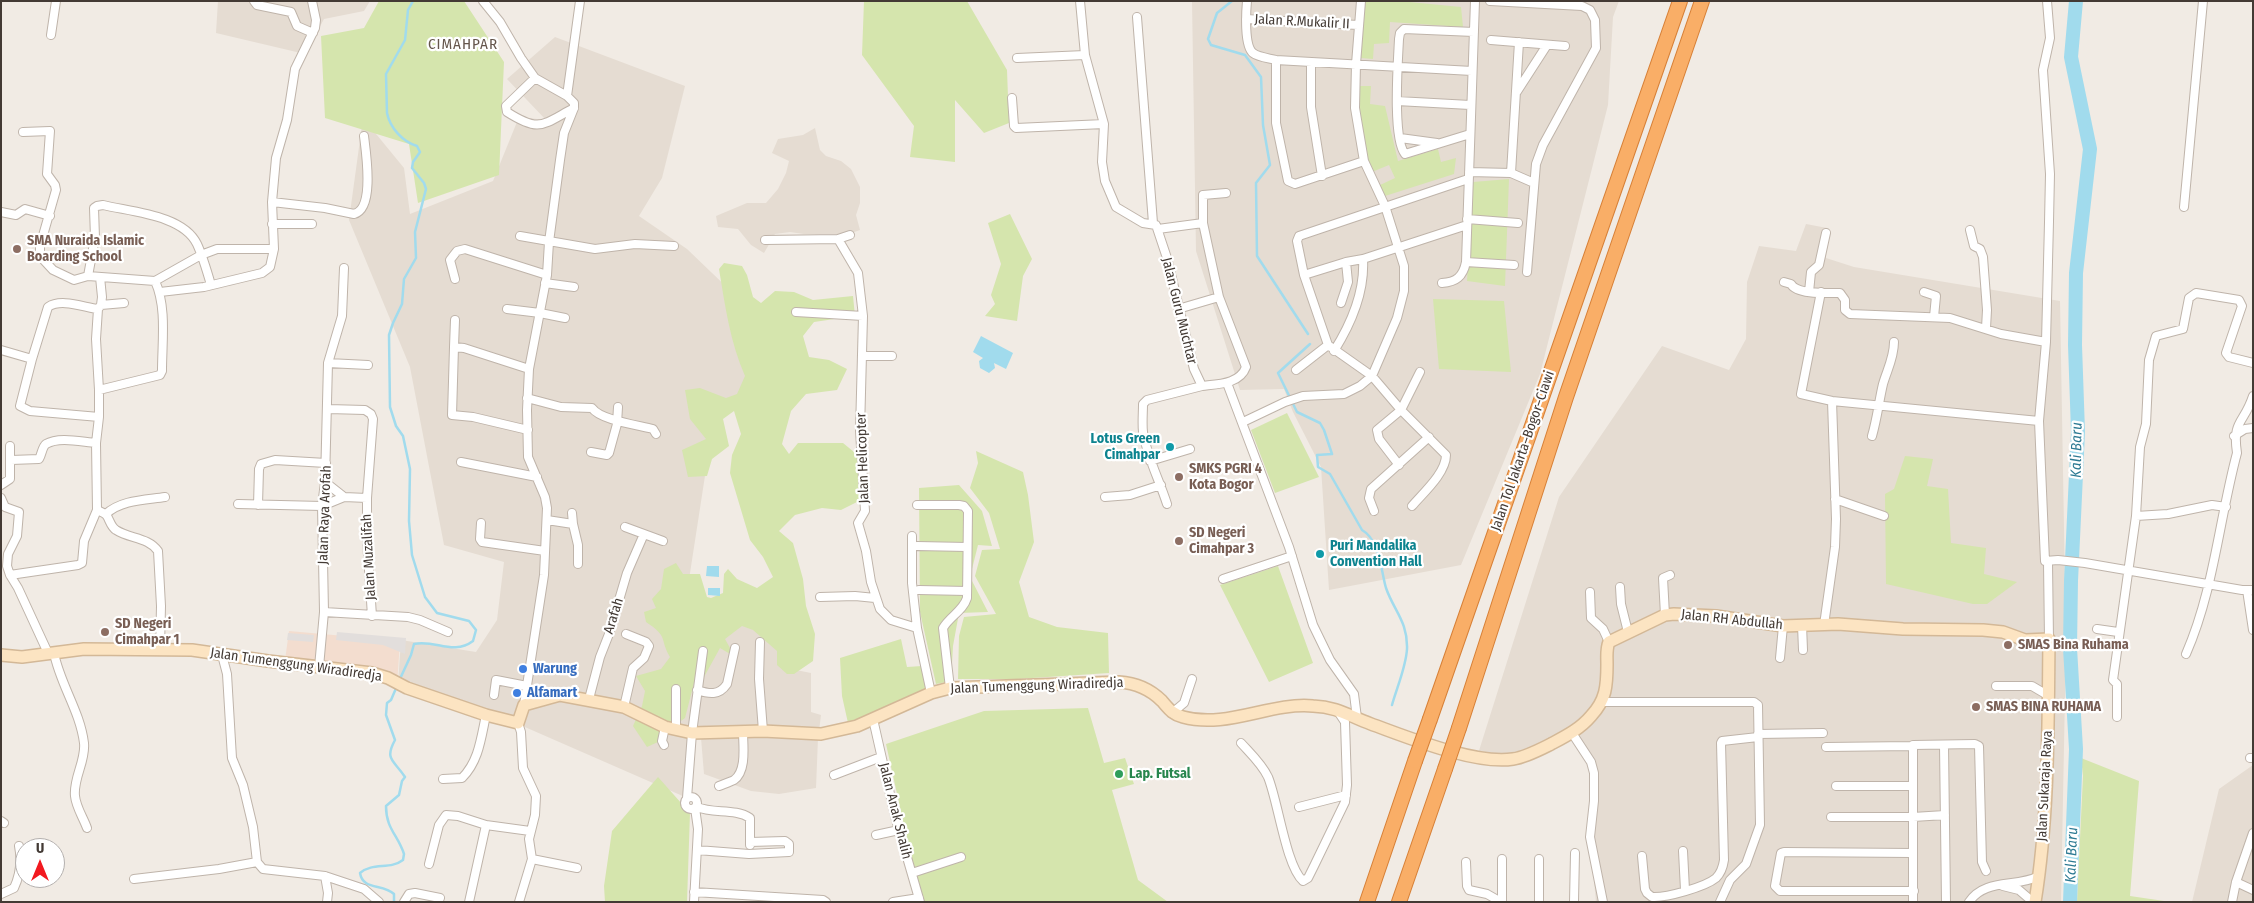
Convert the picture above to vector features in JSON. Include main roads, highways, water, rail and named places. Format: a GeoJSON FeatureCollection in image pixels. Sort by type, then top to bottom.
{"type":"FeatureCollection","features":[{"type":"Feature","properties":{"kind":"highway","name":"Jalan Tol Jakarta–Bogor–Ciawi"},"geometry":{"type":"LineString","coordinates":[[1367,902],[1680,1]]}},
{"type":"Feature","properties":{"kind":"highway","name":"Jalan Tol Jakarta–Bogor–Ciawi"},"geometry":{"type":"LineString","coordinates":[[1399,902],[1459,728],[1566,397],[1702,1]]}},
{"type":"Feature","properties":{"kind":"highway"},"geometry":{"type":"LineString","coordinates":[[1359,902],[1377,856],[1396,817]]}},
{"type":"Feature","properties":{"kind":"highway"},"geometry":{"type":"LineString","coordinates":[[1404,902],[1413,862]]}},
{"type":"Feature","properties":{"kind":"water"},"geometry":{"type":"Polygon","coordinates":[[[981,336],[1013,353],[1006,369],[994,363],[995,368],[989,373],[980,368],[979,361],[983,358],[973,352],[981,336]]]}},
{"type":"Feature","properties":{"kind":"water"},"geometry":{"type":"Polygon","coordinates":[[[707,566],[719,566],[719,577],[706,576],[707,566]]]}},
{"type":"Feature","properties":{"kind":"water"},"geometry":{"type":"Polygon","coordinates":[[[708,588],[720,588],[720,596],[708,595],[708,588]]]}},
{"type":"Feature","properties":{"kind":"waterway"},"geometry":{"type":"LineString","coordinates":[[399,681],[414,644],[422,643],[458,647],[473,641],[476,630],[469,621],[437,613],[425,597],[412,555],[409,521],[410,469],[403,436],[396,426],[390,407],[389,335],[402,304],[404,279],[416,258],[415,232],[426,189],[424,183],[412,168],[413,162],[420,152],[417,146],[398,134],[391,124],[387,113],[386,74],[405,40],[408,10],[413,1]]}},
{"type":"Feature","properties":{"kind":"waterway"},"geometry":{"type":"LineString","coordinates":[[1232,1],[1217,13],[1208,39],[1211,45],[1245,55],[1261,77],[1263,125],[1270,165],[1256,183],[1257,256],[1308,334]]}},
{"type":"Feature","properties":{"kind":"waterway","name":"Kali Baru"},"geometry":{"type":"LineString","coordinates":[[2070,902],[2076,749],[2070,648],[2078,432],[2075,345],[2076,273],[2090,149],[2071,57],[2076,1]]}},
{"type":"Feature","properties":{"kind":"waterway"},"geometry":{"type":"LineString","coordinates":[[1310,344],[1278,373],[1297,412],[1320,423],[1324,430],[1332,454],[1317,455],[1318,467],[1330,474],[1362,530],[1373,541],[1379,556],[1386,588],[1403,624],[1407,649],[1403,670],[1392,705]]}},
{"type":"Feature","properties":{"kind":"waterway"},"geometry":{"type":"LineString","coordinates":[[394,902],[394,894],[369,885],[362,879],[360,873],[370,868],[393,865],[403,860],[404,854],[388,821],[386,806],[399,795],[402,781],[405,777],[390,756],[395,740],[386,715],[387,703],[391,700],[397,686]]}},
{"type":"Feature","properties":{"kind":"place","name":"SMA Nuraida Islamic Boarding School"},"geometry":{"type":"Point","coordinates":[17,249]}},
{"type":"Feature","properties":{"kind":"place","name":"Lotus Green Cimahpar"},"geometry":{"type":"Point","coordinates":[1170,447]}},
{"type":"Feature","properties":{"kind":"place","name":"SMKS PGRI 4 Kota Bogor"},"geometry":{"type":"Point","coordinates":[1179,477]}},
{"type":"Feature","properties":{"kind":"place","name":"SD Negeri Cimahpar 3"},"geometry":{"type":"Point","coordinates":[1179,541]}},
{"type":"Feature","properties":{"kind":"place","name":"Puri Mandalika Convention Hall"},"geometry":{"type":"Point","coordinates":[1320,554]}},
{"type":"Feature","properties":{"kind":"place","name":"SD Negeri Cimahpar 1"},"geometry":{"type":"Point","coordinates":[105,632]}},
{"type":"Feature","properties":{"kind":"place","name":"SMAS Bina Ruhama"},"geometry":{"type":"Point","coordinates":[2008,645]}},
{"type":"Feature","properties":{"kind":"place","name":"Warung"},"geometry":{"type":"Point","coordinates":[523,669]}},
{"type":"Feature","properties":{"kind":"place","name":"Alfamart"},"geometry":{"type":"Point","coordinates":[517,693]}},
{"type":"Feature","properties":{"kind":"place","name":"SMAS BINA RUHAMA"},"geometry":{"type":"Point","coordinates":[1976,707]}},
{"type":"Feature","properties":{"kind":"place","name":"Lap. Futsal"},"geometry":{"type":"Point","coordinates":[1119,774]}},
{"type":"Feature","properties":{"kind":"district","name":"CIMAHPAR"},"geometry":{"type":"Point","coordinates":[463,45]}}]}
